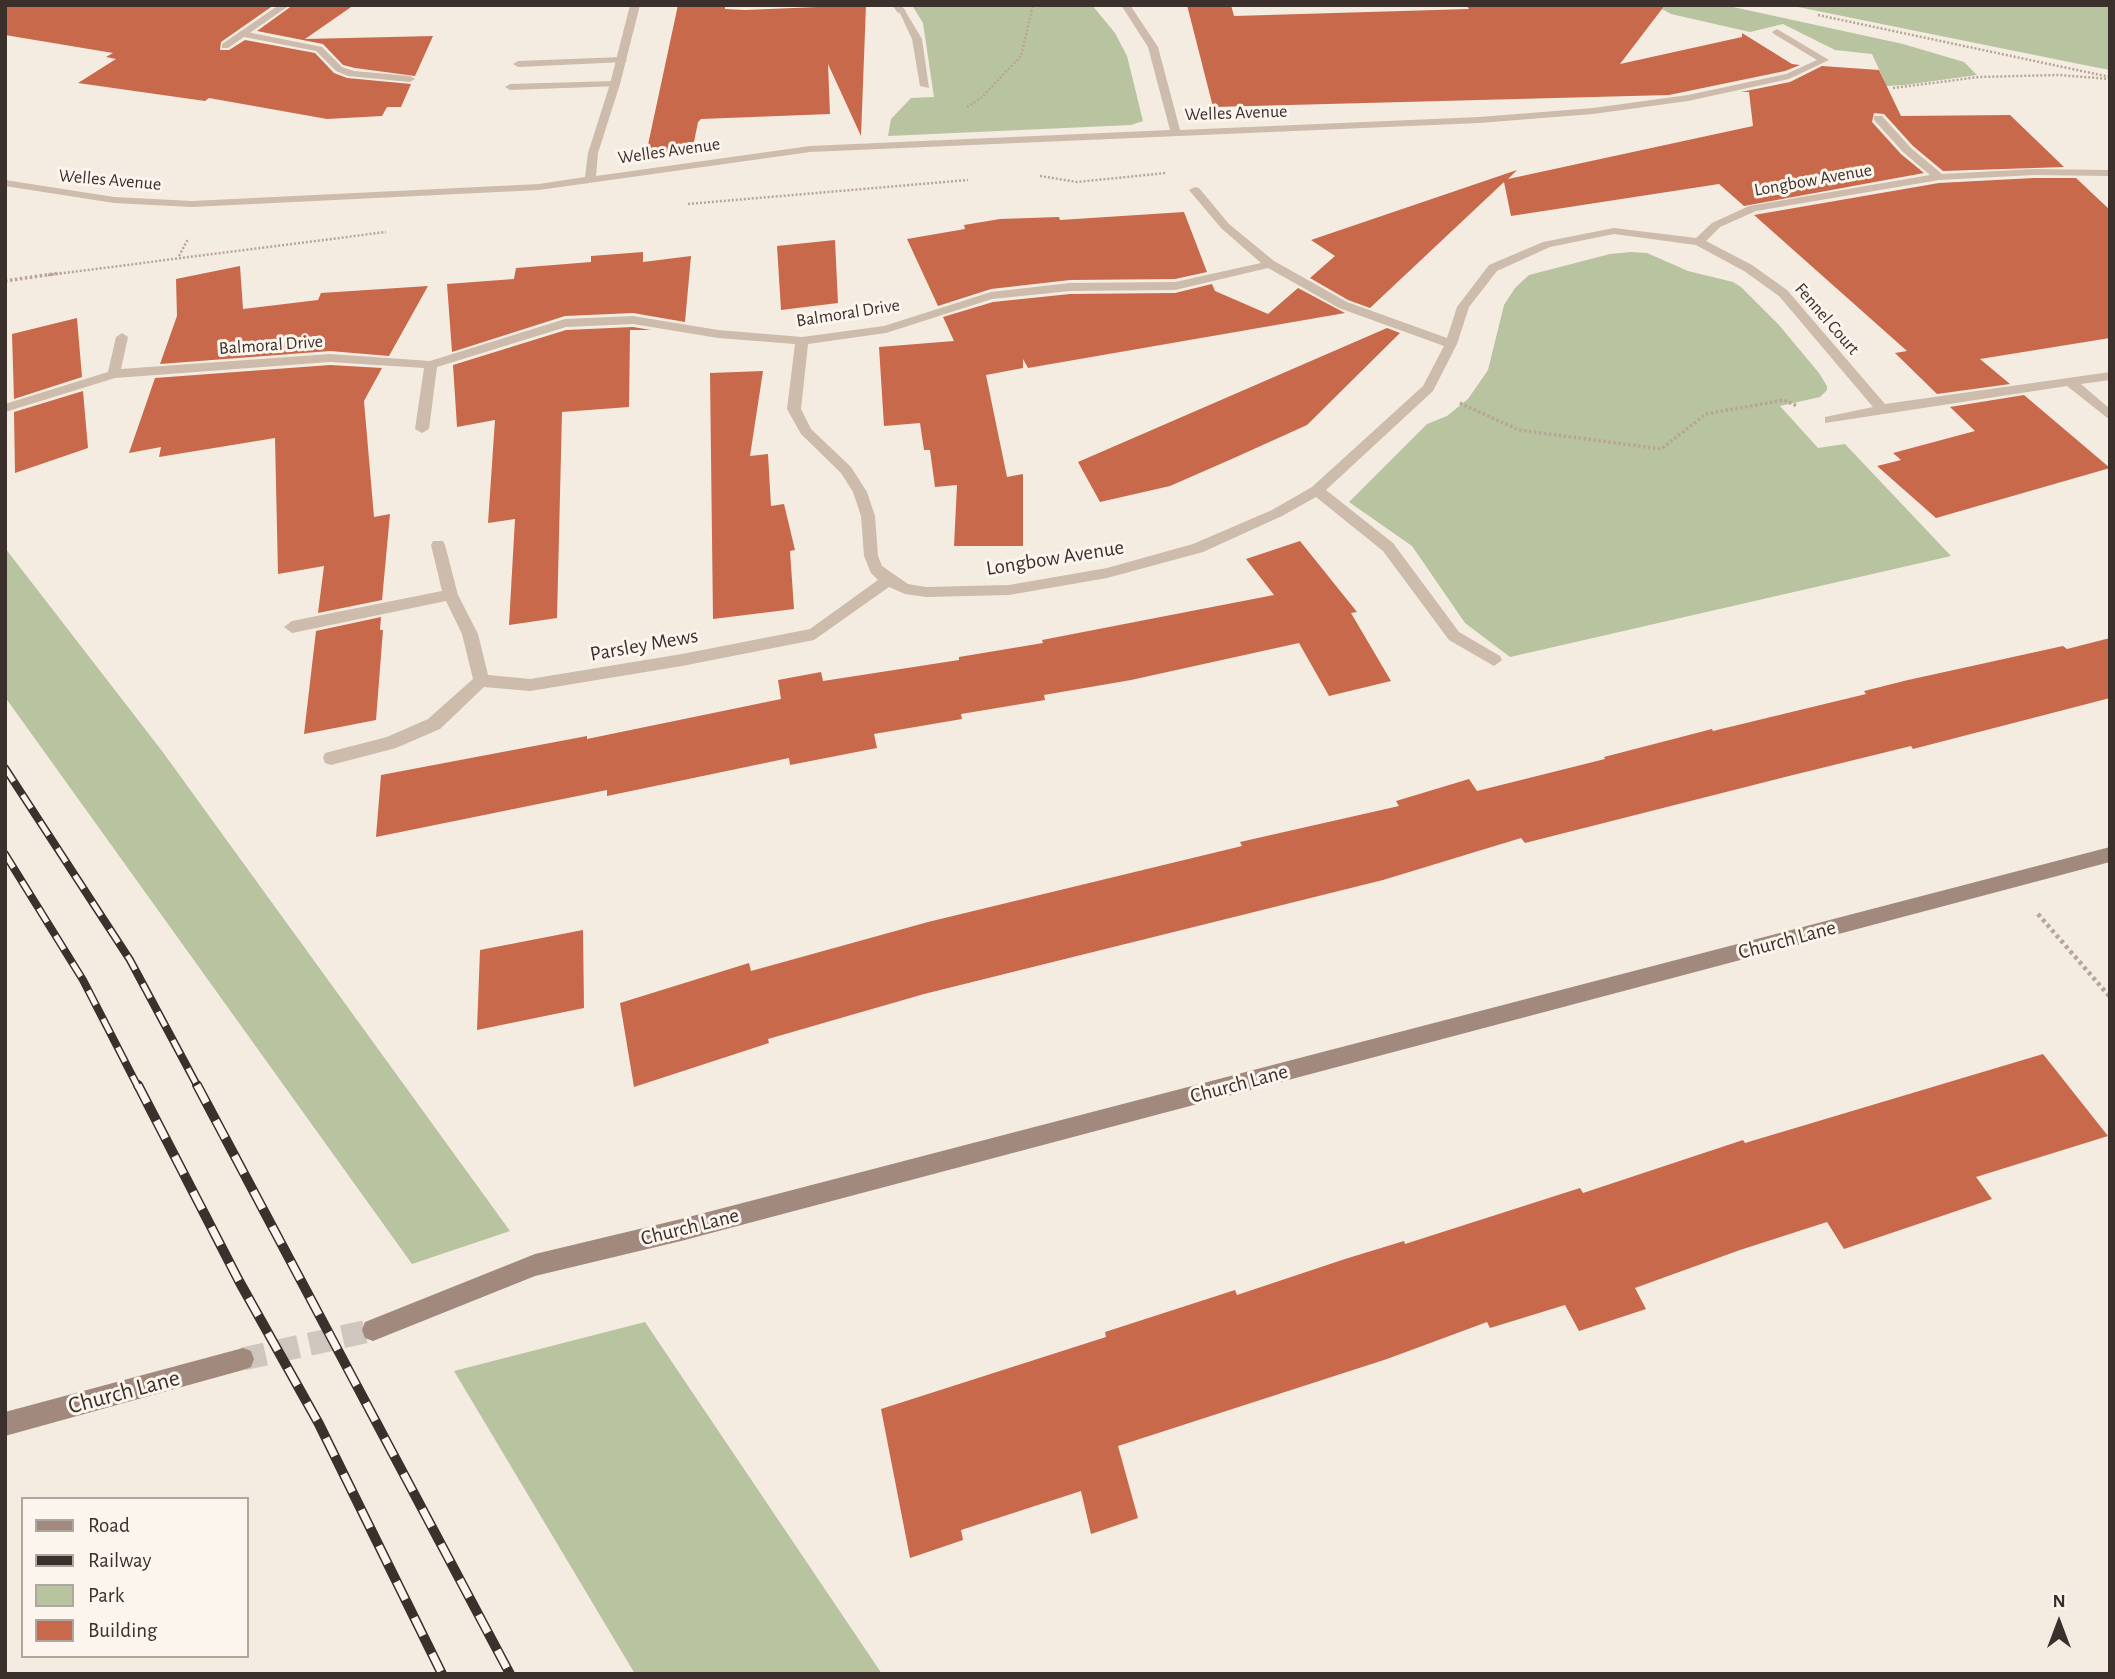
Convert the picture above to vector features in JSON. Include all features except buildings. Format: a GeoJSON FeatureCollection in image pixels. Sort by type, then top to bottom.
{"type":"FeatureCollection","features":[{"type":"Feature","properties":{"kind":"street"},"geometry":{"type":"LineString","coordinates":[[225,46],[286,5]]}},
{"type":"Feature","properties":{"kind":"street","name":"Welles Avenue"},"geometry":{"type":"LineString","coordinates":[[590,180],[593,153],[622,60],[635,5]]}},
{"type":"Feature","properties":{"kind":"street"},"geometry":{"type":"LineString","coordinates":[[1129,6],[1153,47],[1176,133]]}},
{"type":"Feature","properties":{"kind":"street"},"geometry":{"type":"LineString","coordinates":[[898,8],[918,39],[925,86]]}},
{"type":"Feature","properties":{"kind":"street","name":"Welles Avenue"},"geometry":{"type":"LineString","coordinates":[[5,183],[114,200],[192,204],[539,187],[810,149],[1479,120],[1593,111],[1688,98],[1789,76],[1824,60],[1777,32]]}},
{"type":"Feature","properties":{"kind":"street"},"geometry":{"type":"LineString","coordinates":[[242,34],[318,49],[339,69],[352,74],[410,79]]}},
{"type":"Feature","properties":{"kind":"street"},"geometry":{"type":"LineString","coordinates":[[518,64],[622,60]]}},
{"type":"Feature","properties":{"kind":"street"},"geometry":{"type":"LineString","coordinates":[[510,87],[615,84]]}},
{"type":"Feature","properties":{"kind":"street"},"geometry":{"type":"LineString","coordinates":[[1878,118],[1907,150],[1939,177]]}},
{"type":"Feature","properties":{"kind":"street","name":"Longbow Avenue"},"geometry":{"type":"LineString","coordinates":[[888,580],[905,589],[926,592],[1009,590],[1107,573],[1198,548],[1277,513],[1317,490],[1427,388],[1451,344],[1463,307],[1493,268],[1547,244],[1614,231],[1699,242],[1716,225],[1753,208],[1939,177],[2034,172],[2110,173]]}},
{"type":"Feature","properties":{"kind":"street"},"geometry":{"type":"LineString","coordinates":[[1195,190],[1225,226],[1270,264],[1343,305],[1451,344]]}},
{"type":"Feature","properties":{"kind":"street","name":"Fennel Court"},"geometry":{"type":"LineString","coordinates":[[1699,242],[1748,268],[1783,293],[1882,409]]}},
{"type":"Feature","properties":{"kind":"street","name":"Balmoral Drive"},"geometry":{"type":"LineString","coordinates":[[5,408],[114,374],[330,358],[432,365],[565,323],[633,320],[718,334],[802,341],[886,329],[991,296],[1070,287],[1175,286],[1270,264]]}},
{"type":"Feature","properties":{"kind":"street"},"geometry":{"type":"LineString","coordinates":[[114,374],[122,337]]}},
{"type":"Feature","properties":{"kind":"street"},"geometry":{"type":"LineString","coordinates":[[802,341],[794,409],[806,431],[846,470],[860,492],[868,516],[871,556],[876,569],[888,580]]}},
{"type":"Feature","properties":{"kind":"street"},"geometry":{"type":"LineString","coordinates":[[422,429],[432,365]]}},
{"type":"Feature","properties":{"kind":"street"},"geometry":{"type":"LineString","coordinates":[[1829,420],[1882,409],[2110,376]]}},
{"type":"Feature","properties":{"kind":"street"},"geometry":{"type":"LineString","coordinates":[[2071,383],[2110,416]]}},
{"type":"Feature","properties":{"kind":"street"},"geometry":{"type":"LineString","coordinates":[[1317,490],[1388,547],[1454,636],[1494,660]]}},
{"type":"Feature","properties":{"kind":"street"},"geometry":{"type":"LineString","coordinates":[[331,758],[390,743],[434,724],[481,681],[470,634],[450,595],[438,545]]}},
{"type":"Feature","properties":{"kind":"street","name":"Parsley Mews"},"geometry":{"type":"LineString","coordinates":[[481,681],[530,685],[682,660],[814,634],[888,580]]}},
{"type":"Feature","properties":{"kind":"street"},"geometry":{"type":"LineString","coordinates":[[292,627],[450,595]]}},
{"type":"Feature","properties":{"kind":"street","name":"Church Lane"},"geometry":{"type":"LineString","coordinates":[[373,1330],[535,1265],[681,1230],[2010,882],[2110,853]]}},
{"type":"Feature","properties":{"kind":"street","name":"Church Lane"},"geometry":{"type":"LineString","coordinates":[[5,1424],[243,1360]]}},
{"type":"Feature","properties":{"kind":"path"},"geometry":{"type":"LineString","coordinates":[[925,143],[936,126],[981,98],[1021,56],[1033,5]]}},
{"type":"Feature","properties":{"kind":"path"},"geometry":{"type":"LineString","coordinates":[[1813,14],[2110,76]]}},
{"type":"Feature","properties":{"kind":"path"},"geometry":{"type":"LineString","coordinates":[[1427,388],[1518,430],[1661,449],[1706,414],[1784,400],[1829,420]]}},
{"type":"Feature","properties":{"kind":"path"},"geometry":{"type":"LineString","coordinates":[[2010,882],[2110,997]]}},
{"type":"Feature","properties":{"kind":"green space"},"geometry":{"type":"Polygon","coordinates":[[[912,5],[1092,5],[1115,33],[1127,56],[1143,121],[1131,125],[888,136],[891,119],[911,98],[934,97],[923,23],[912,5]]]}},
{"type":"Feature","properties":{"kind":"green space"},"geometry":{"type":"Polygon","coordinates":[[[1655,5],[1724,5],[1903,44],[1964,62],[1977,75],[1905,85],[1828,89],[1884,80],[1872,54],[1835,50],[1783,24],[1750,32],[1671,14],[1655,5]]]}},
{"type":"Feature","properties":{"kind":"green space"},"geometry":{"type":"Polygon","coordinates":[[[1788,5],[2110,5],[2110,70],[2089,66],[1788,5]]]}},
{"type":"Feature","properties":{"kind":"green space"},"geometry":{"type":"Polygon","coordinates":[[[1647,253],[1688,271],[1733,282],[1741,287],[1779,325],[1827,386],[1827,390],[1820,397],[1780,406],[1818,448],[1845,444],[1951,556],[1510,657],[1465,623],[1412,546],[1349,502],[1427,424],[1447,416],[1468,399],[1488,370],[1504,305],[1515,288],[1529,275],[1610,254],[1647,253]]]}},
{"type":"Feature","properties":{"kind":"green space"},"geometry":{"type":"Polygon","coordinates":[[[5,548],[162,751],[510,1231],[412,1264],[5,697],[5,548]]]}},
{"type":"Feature","properties":{"kind":"green space"},"geometry":{"type":"Polygon","coordinates":[[[645,1322],[882,1674],[635,1674],[454,1371],[645,1322]]]}},
{"type":"Feature","properties":{"kind":"tunnel"},"geometry":{"type":"LineString","coordinates":[[243,1359],[373,1330]]}},
{"type":"Feature","properties":{"kind":"railway"},"geometry":{"type":"LineString","coordinates":[[5,768],[130,960],[198,1087]]}},
{"type":"Feature","properties":{"kind":"railway"},"geometry":{"type":"LineString","coordinates":[[5,854],[83,980],[138,1087]]}},
{"type":"Feature","properties":{"kind":"railway"},"geometry":{"type":"LineString","coordinates":[[138,1085],[239,1281],[319,1424],[442,1674]]}},
{"type":"Feature","properties":{"kind":"railway"},"geometry":{"type":"LineString","coordinates":[[197,1085],[510,1674]]}}]}
